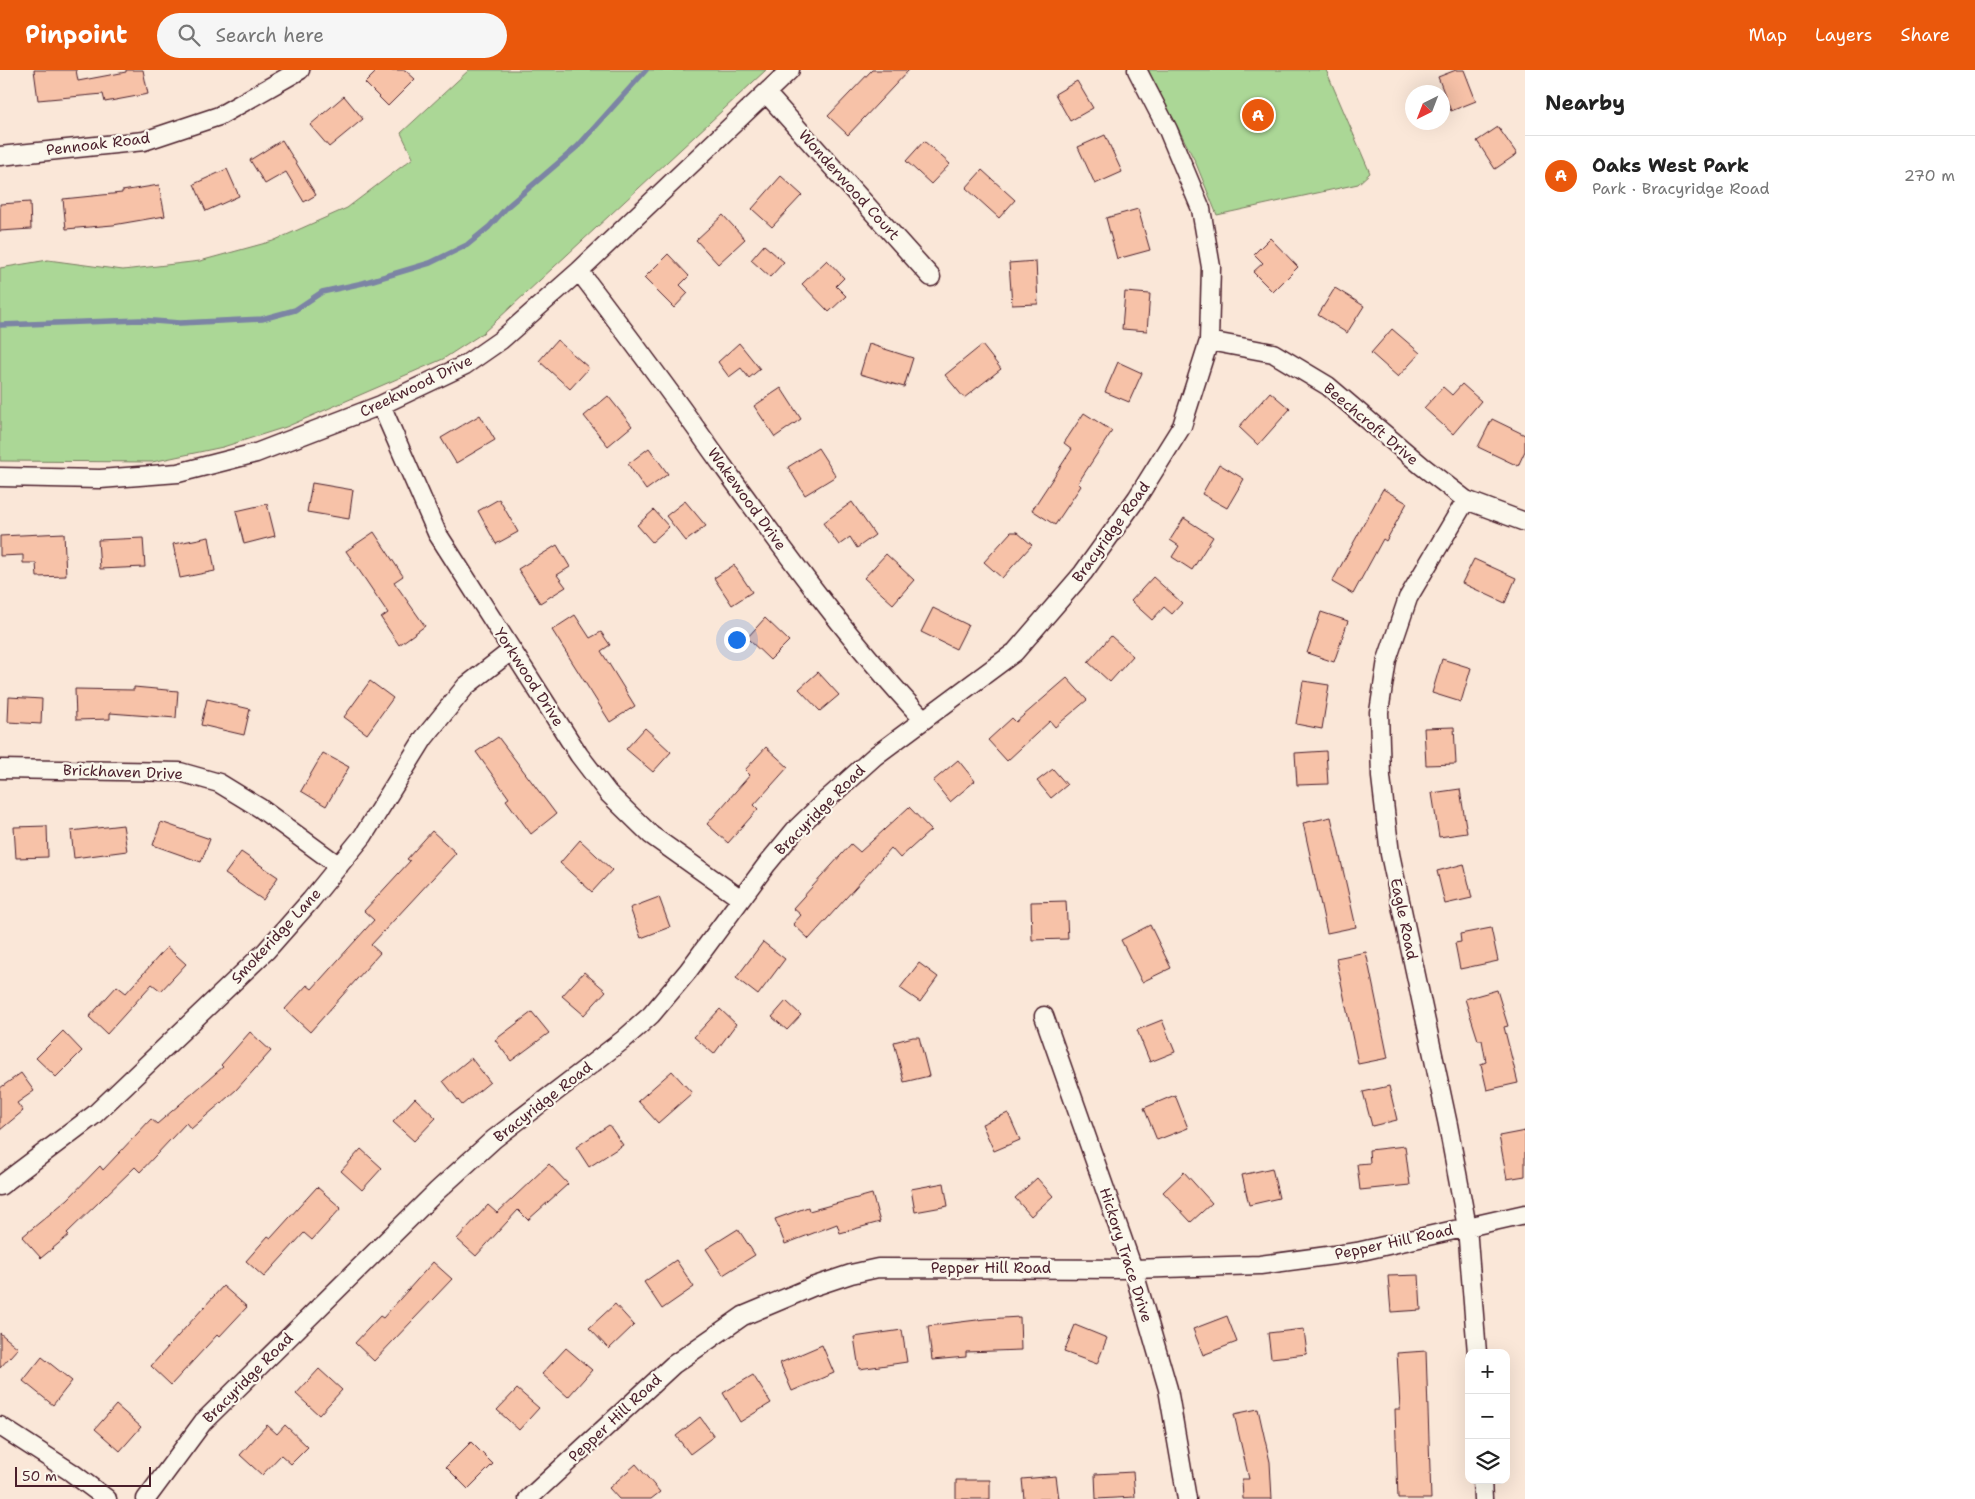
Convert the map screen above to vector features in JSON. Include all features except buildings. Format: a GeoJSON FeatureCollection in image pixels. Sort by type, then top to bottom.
{"type":"FeatureCollection","features":[{"type":"Feature","properties":{"kind":"street","name":"Pennoak Road"},"geometry":{"type":"LineString","coordinates":[[0,156],[144,141],[219,116],[300,70]]}},
{"type":"Feature","properties":{"kind":"street","name":"Creekwood Drive"},"geometry":{"type":"LineString","coordinates":[[0,477],[100,479],[178,473],[256,453],[380,405],[465,365],[501,340],[579,271],[790,70]]}},
{"type":"Feature","properties":{"kind":"street","name":"Bracyridge Road"},"geometry":{"type":"LineString","coordinates":[[146,1499],[203,1422],[437,1190],[494,1139],[623,1040],[652,1015],[796,830],[825,801],[875,756],[1015,652],[1083,573],[1137,498],[1182,426],[1210,341],[1211,267],[1201,210],[1168,130],[1136,70]]}},
{"type":"Feature","properties":{"kind":"street","name":"Wonderwood Court"},"geometry":{"type":"LineString","coordinates":[[766,93],[931,278]]}},
{"type":"Feature","properties":{"kind":"street","name":"Wakewood Drive"},"geometry":{"type":"LineString","coordinates":[[579,271],[664,384],[816,595],[875,668],[923,719]]}},
{"type":"Feature","properties":{"kind":"street","name":"Beechcroft Drive"},"geometry":{"type":"LineString","coordinates":[[1210,341],[1273,353],[1328,386],[1422,466],[1466,500],[1525,522]]}},
{"type":"Feature","properties":{"kind":"street","name":"Yorkwood Drive"},"geometry":{"type":"LineString","coordinates":[[380,405],[437,533],[579,755],[608,792],[651,835],[741,899]]}},
{"type":"Feature","properties":{"kind":"street","name":"Eagle Road"},"geometry":{"type":"LineString","coordinates":[[1466,500],[1408,598],[1388,660],[1380,712],[1380,778],[1390,854],[1448,1125],[1466,1227],[1477,1349]]}},
{"type":"Feature","properties":{"kind":"street","name":"Smokeridge Lane"},"geometry":{"type":"LineString","coordinates":[[0,1186],[94,1115],[266,951],[363,836],[424,738],[466,686],[512,650]]}},
{"type":"Feature","properties":{"kind":"street","name":"Brickhaven Drive"},"geometry":{"type":"LineString","coordinates":[[0,769],[180,772],[211,781],[260,808],[339,866]]}},
{"type":"Feature","properties":{"kind":"street","name":"Hickory Trace Drive"},"geometry":{"type":"LineString","coordinates":[[1044,1016],[1132,1269],[1168,1388],[1187,1499]]}},
{"type":"Feature","properties":{"kind":"street","name":"Pepper Hill Road"},"geometry":{"type":"LineString","coordinates":[[528,1499],[673,1365],[744,1316],[812,1287],[851,1274],[878,1268],[1132,1269],[1260,1265],[1357,1252],[1525,1214]]}},
{"type":"Feature","properties":{"kind":"street"},"geometry":{"type":"LineString","coordinates":[[0,1426],[71,1472],[107,1499]]}},
{"type":"Feature","properties":{"kind":"street"},"geometry":{"type":"LineString","coordinates":[[1482,1484],[1483,1499]]}},
{"type":"Feature","properties":{"kind":"green space"},"geometry":{"type":"Polygon","coordinates":[[[469,70],[766,70],[483,333],[443,359],[286,427],[223,447],[152,462],[0,461],[0,268],[48,260],[123,270],[200,261],[273,241],[347,208],[413,158],[401,133],[469,70]]]}},
{"type":"Feature","properties":{"kind":"green space"},"geometry":{"type":"Polygon","coordinates":[[[1148,70],[1326,70],[1370,173],[1358,184],[1217,215],[1195,161],[1148,70]]]}},
{"type":"Feature","properties":{"kind":"waterway"},"geometry":{"type":"LineString","coordinates":[[0,325],[140,320],[180,323],[262,319],[295,310],[322,292],[363,283],[430,263],[467,245],[489,227],[508,206],[578,146],[646,70]]}},
{"type":"Feature","properties":{"kind":"place","name":"Oaks West Park"},"geometry":{"type":"Point","coordinates":[1258,115]}}]}
